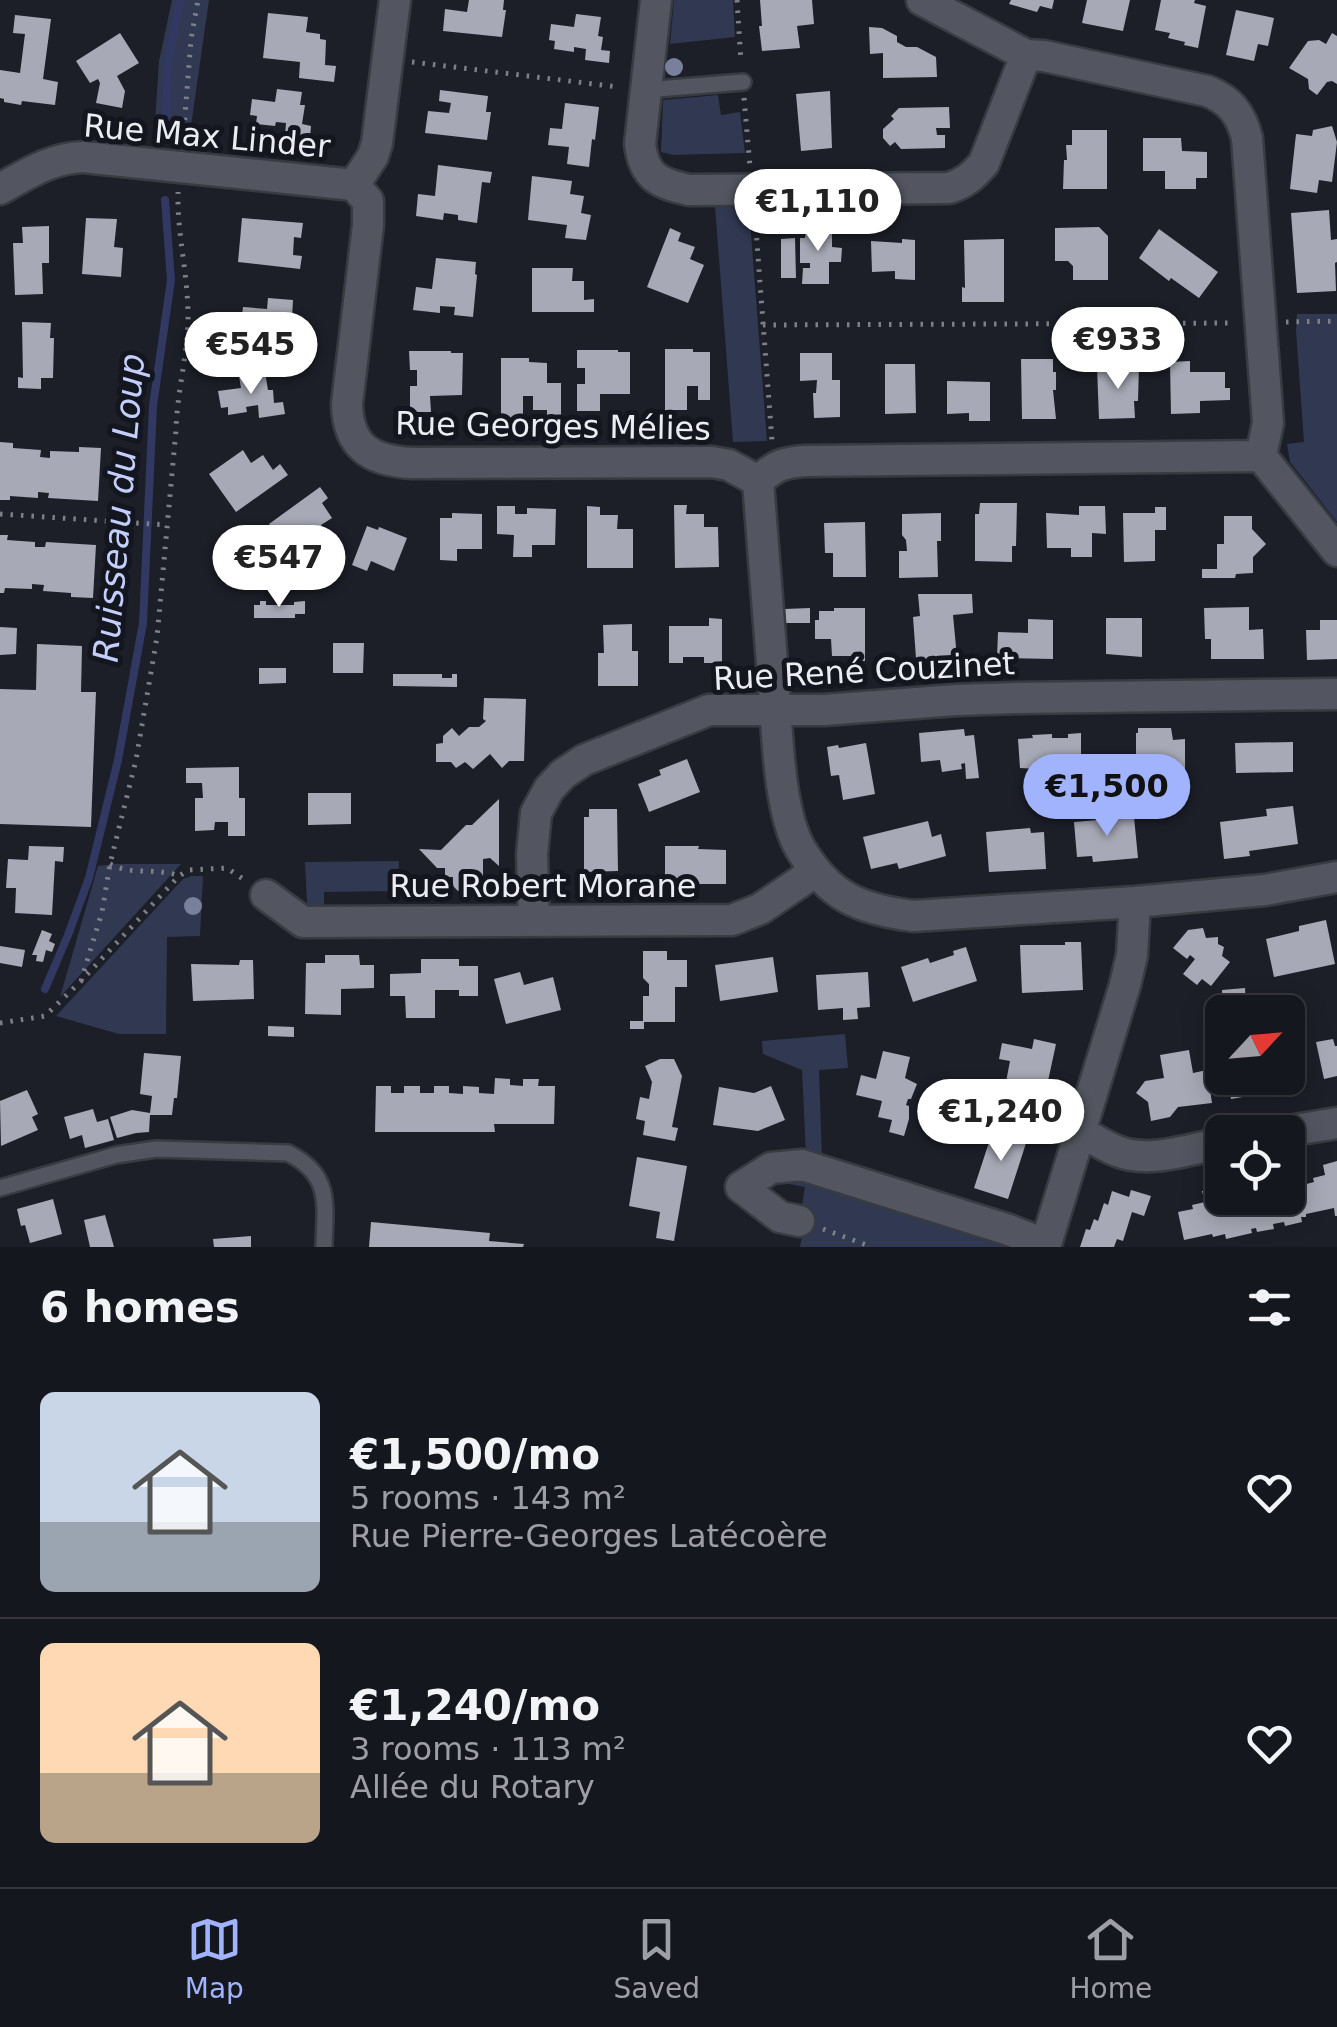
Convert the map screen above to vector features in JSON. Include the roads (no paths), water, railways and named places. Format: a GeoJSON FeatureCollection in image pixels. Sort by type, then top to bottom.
{"type":"FeatureCollection","features":[{"type":"Feature","properties":{"kind":"street"},"geometry":{"type":"LineString","coordinates":[[354,185],[374,156],[377,144],[395,0]]}},
{"type":"Feature","properties":{"kind":"street"},"geometry":{"type":"LineString","coordinates":[[656,0],[640,144],[642,161],[664,185],[689,190],[960,185],[984,162],[1026,55]]}},
{"type":"Feature","properties":{"kind":"street"},"geometry":{"type":"LineString","coordinates":[[922,0],[1026,55],[1207,91],[1222,97],[1236,110],[1248,138],[1268,422],[1261,456],[1337,552]]}},
{"type":"Feature","properties":{"kind":"street","name":"Rue Max Linder"},"geometry":{"type":"LineString","coordinates":[[0,189],[40,166],[83,157],[354,185]]}},
{"type":"Feature","properties":{"kind":"street","name":"Rue Georges Mélies"},"geometry":{"type":"LineString","coordinates":[[354,185],[368,201],[368,225],[347,424],[356,441],[372,455],[390,462],[712,462],[766,474],[784,463],[804,461],[1261,456]]}},
{"type":"Feature","properties":{"kind":"street"},"geometry":{"type":"LineString","coordinates":[[766,474],[775,712],[789,817],[798,845],[840,894],[877,911],[913,916],[1266,890],[1337,877]]}},
{"type":"Feature","properties":{"kind":"street","name":"Rue René Couzinet"},"geometry":{"type":"LineString","coordinates":[[534,921],[532,854],[536,814],[549,789],[584,760],[709,710],[775,712],[1017,698],[1337,694]]}},
{"type":"Feature","properties":{"kind":"street","name":"Rue Robert Morane"},"geometry":{"type":"LineString","coordinates":[[266,895],[303,922],[732,920],[760,910],[816,870]]}},
{"type":"Feature","properties":{"kind":"street"},"geometry":{"type":"LineString","coordinates":[[799,1221],[780,1217],[741,1188],[772,1168],[802,1164],[1010,1230],[1046,1246],[1132,956],[1135,902]]}},
{"type":"Feature","properties":{"kind":"street"},"geometry":{"type":"LineString","coordinates":[[1305,1128],[1337,1123]]}},
{"type":"Feature","properties":{"kind":"street"},"geometry":{"type":"LineString","coordinates":[[1080,1132],[1130,1156],[1205,1146]]}},
{"type":"Feature","properties":{"kind":"lane"},"geometry":{"type":"LineString","coordinates":[[646,90],[743,82]]}},
{"type":"Feature","properties":{"kind":"lane"},"geometry":{"type":"LineString","coordinates":[[0,1188],[116,1155],[156,1149],[288,1154],[308,1163],[319,1179],[325,1200],[324,1247]]}},
{"type":"Feature","properties":{"kind":"waterway","name":"Ruisseau du Loup"},"geometry":{"type":"LineString","coordinates":[[165,139],[168,64],[180,0]]}},
{"type":"Feature","properties":{"kind":"waterway","name":"Ruisseau du Loup"},"geometry":{"type":"LineString","coordinates":[[45,989],[89,878],[118,760],[143,623],[153,406],[171,280],[165,200]]}}]}
